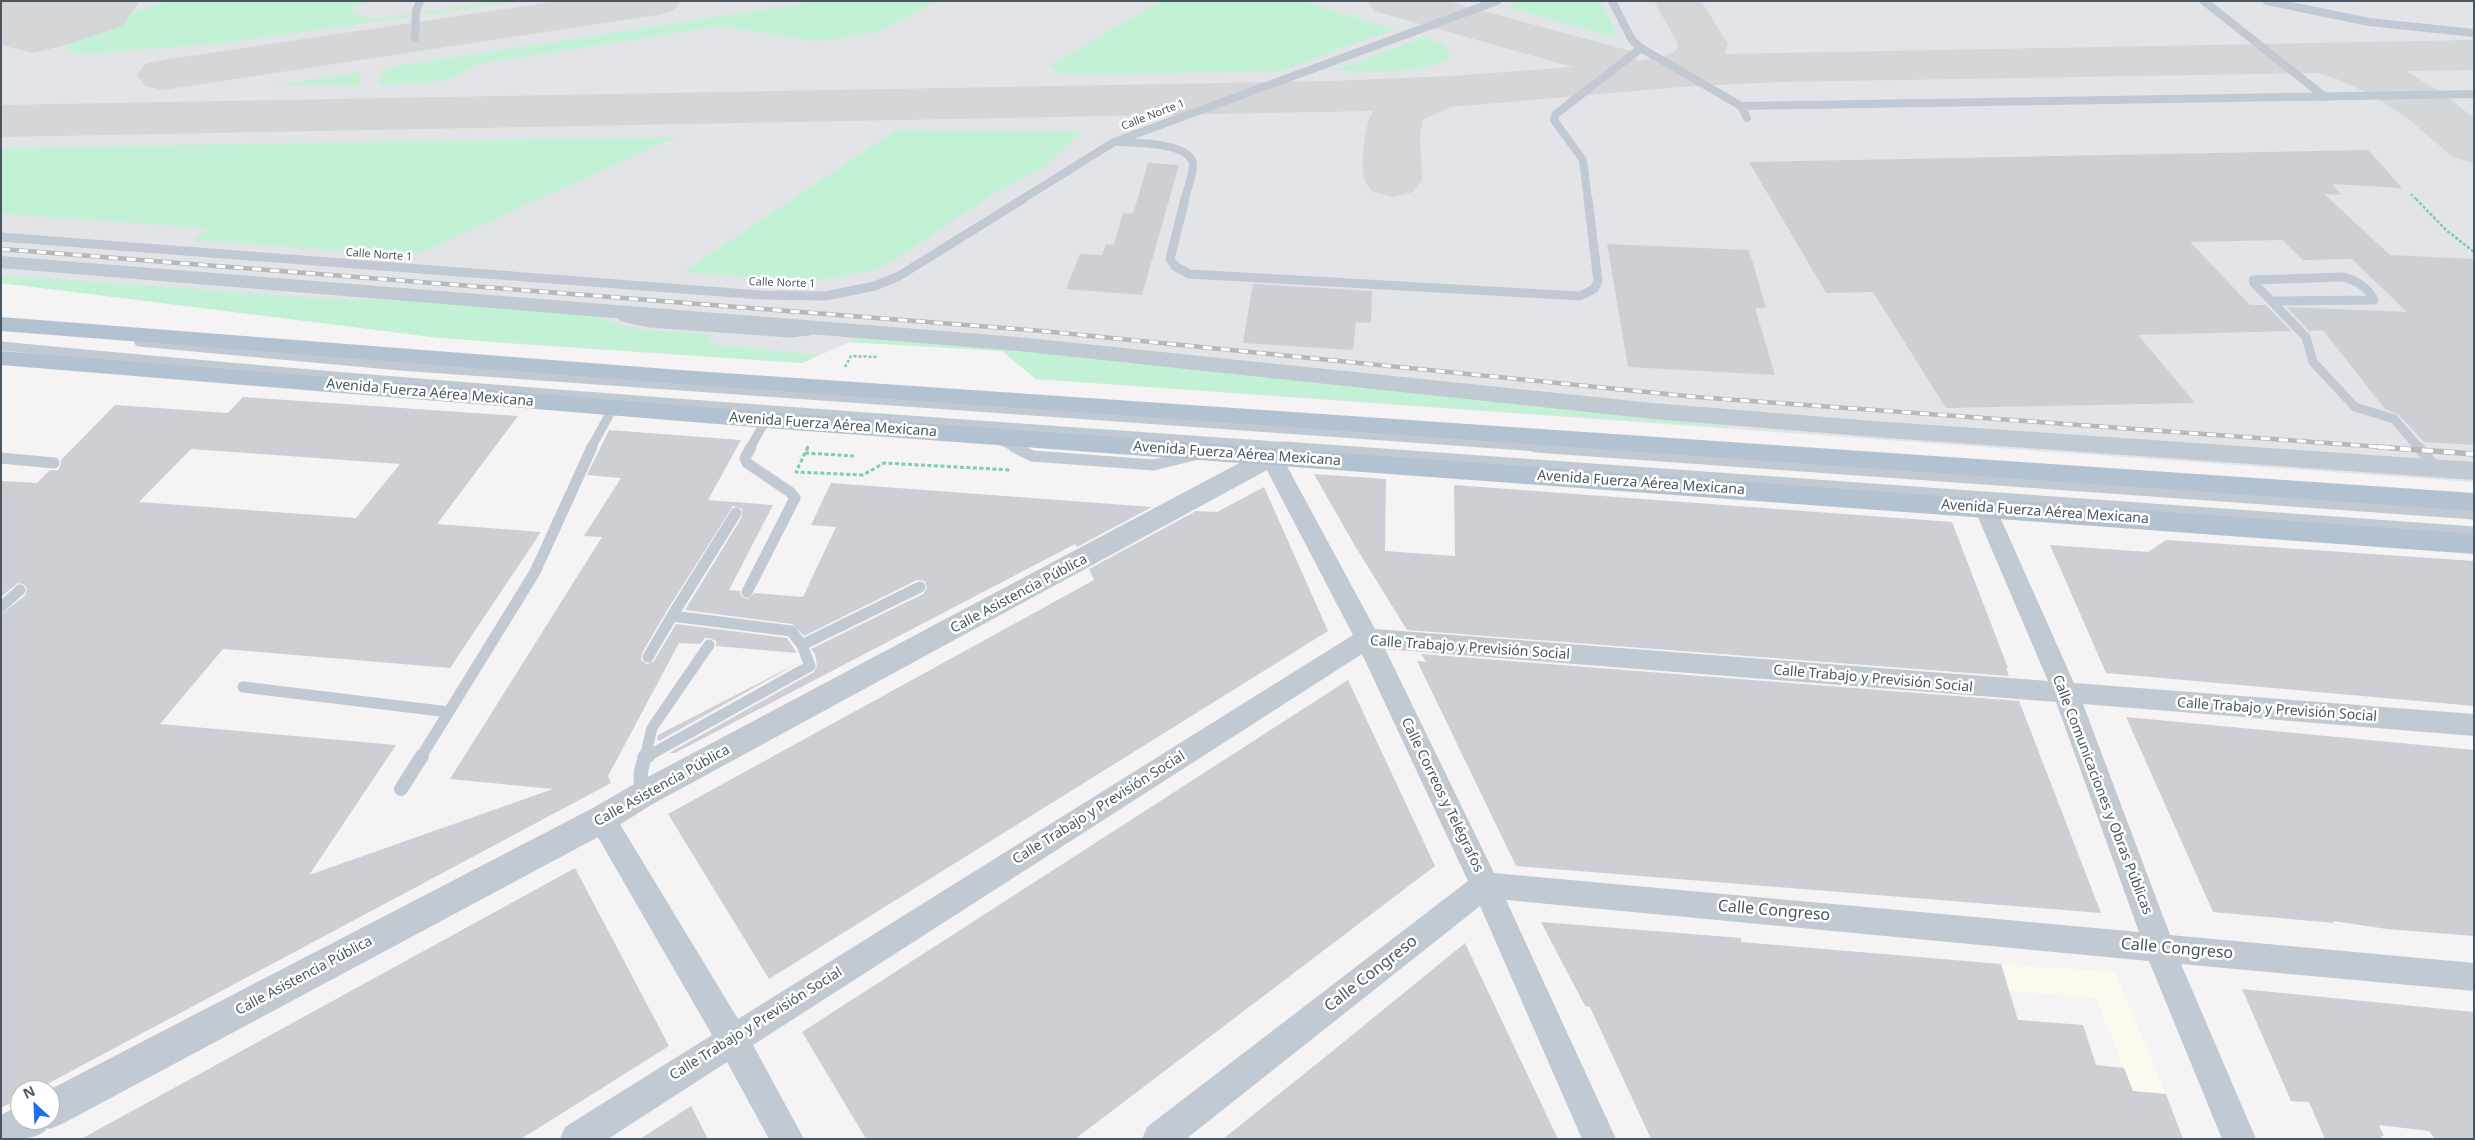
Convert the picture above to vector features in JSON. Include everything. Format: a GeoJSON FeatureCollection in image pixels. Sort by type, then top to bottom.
{"type":"FeatureCollection","features":[{"type":"Feature","properties":{"kind":"main road"},"geometry":{"type":"LineString","coordinates":[[1,314],[126,334]]}},
{"type":"Feature","properties":{"kind":"main road"},"geometry":{"type":"LineString","coordinates":[[1,324],[680,377],[2474,502]]}},
{"type":"Feature","properties":{"kind":"main road","name":"Avenida Fuerza Aérea Mexicana"},"geometry":{"type":"LineString","coordinates":[[1,358],[766,420],[2474,544]]}},
{"type":"Feature","properties":{"kind":"street"},"geometry":{"type":"LineString","coordinates":[[1,262],[595,310],[845,328],[1056,348],[1653,411],[1874,429],[2474,471]]}},
{"type":"Feature","properties":{"kind":"street","name":"Calle Correos y Telégrafos"},"geometry":{"type":"LineString","coordinates":[[1271,457],[1367,638],[1485,885],[1600,1139]]}},
{"type":"Feature","properties":{"kind":"street","name":"Calle Asistencia Pública"},"geometry":{"type":"LineString","coordinates":[[60,1105],[602,819],[640,796],[1271,457]]}},
{"type":"Feature","properties":{"kind":"street","name":"Calle Comunicaciones y Obras Públicas"},"geometry":{"type":"LineString","coordinates":[[1985,508],[2066,694],[2160,947],[2239,1139]]}},
{"type":"Feature","properties":{"kind":"street","name":"Calle Trabajo y Previsión Social"},"geometry":{"type":"LineString","coordinates":[[577,1139],[1367,638],[2474,725]]}},
{"type":"Feature","properties":{"kind":"street"},"geometry":{"type":"LineString","coordinates":[[602,819],[732,1039],[787,1139]]}},
{"type":"Feature","properties":{"kind":"street","name":"Calle Congreso"},"geometry":{"type":"LineString","coordinates":[[1159,1139],[1485,885],[2474,977]]}},
{"type":"Feature","properties":{"kind":"street"},"geometry":{"type":"LineString","coordinates":[[1,1136],[12,1130]]}},
{"type":"Feature","properties":{"kind":"lane"},"geometry":{"type":"LineString","coordinates":[[415,38],[416,11],[420,1]]}},
{"type":"Feature","properties":{"kind":"lane","name":"Calle Norte 1"},"geometry":{"type":"LineString","coordinates":[[1,237],[698,290],[785,296],[830,296],[869,289],[899,276],[1114,142],[1498,1]]}},
{"type":"Feature","properties":{"kind":"lane"},"geometry":{"type":"LineString","coordinates":[[1612,1],[1632,40],[1641,48],[1741,106],[1748,118]]}},
{"type":"Feature","properties":{"kind":"lane"},"geometry":{"type":"LineString","coordinates":[[2204,1],[2325,97]]}},
{"type":"Feature","properties":{"kind":"lane"},"geometry":{"type":"LineString","coordinates":[[2267,1],[2406,29],[2474,33]]}},
{"type":"Feature","properties":{"kind":"lane"},"geometry":{"type":"LineString","coordinates":[[1114,142],[1173,148],[1184,151],[1191,158],[1193,165],[1170,259],[1176,266],[1189,274],[1580,296],[1594,289],[1598,281],[1583,160],[1554,120],[1556,114],[1641,48]]}},
{"type":"Feature","properties":{"kind":"lane"},"geometry":{"type":"LineString","coordinates":[[1741,106],[2474,94]]}},
{"type":"Feature","properties":{"kind":"lane"},"geometry":{"type":"LineString","coordinates":[[2272,302],[2369,301],[2374,300],[2373,296],[2357,282],[2343,277],[2253,280],[2272,302],[2306,337],[2313,362],[2355,407],[2394,419],[2437,469]]}},
{"type":"Feature","properties":{"kind":"lane"},"geometry":{"type":"LineString","coordinates":[[1,331],[400,366],[2474,514]]}},
{"type":"Feature","properties":{"kind":"lane"},"geometry":{"type":"LineString","coordinates":[[1,346],[228,368],[614,399],[2474,532]]}},
{"type":"Feature","properties":{"kind":"lane"},"geometry":{"type":"LineString","coordinates":[[401,789],[535,572],[602,425],[613,408]]}},
{"type":"Feature","properties":{"kind":"lane"},"geometry":{"type":"LineString","coordinates":[[747,592],[794,498],[790,492],[746,464],[745,458],[766,420]]}},
{"type":"Feature","properties":{"kind":"lane"},"geometry":{"type":"LineString","coordinates":[[1,458],[54,463]]}},
{"type":"Feature","properties":{"kind":"lane"},"geometry":{"type":"LineString","coordinates":[[648,657],[736,513]]}},
{"type":"Feature","properties":{"kind":"lane"},"geometry":{"type":"LineString","coordinates":[[802,645],[920,586]]}},
{"type":"Feature","properties":{"kind":"lane"},"geometry":{"type":"LineString","coordinates":[[1,607],[20,590]]}},
{"type":"Feature","properties":{"kind":"lane"},"geometry":{"type":"LineString","coordinates":[[644,758],[810,666],[802,645],[791,631],[672,616]]}},
{"type":"Feature","properties":{"kind":"lane"},"geometry":{"type":"LineString","coordinates":[[640,796],[641,771],[652,728],[709,645]]}},
{"type":"Feature","properties":{"kind":"lane"},"geometry":{"type":"LineString","coordinates":[[243,687],[449,712]]}},
{"type":"Feature","properties":{"kind":"path"},"geometry":{"type":"LineString","coordinates":[[2411,194],[2446,230],[2474,252]]}},
{"type":"Feature","properties":{"kind":"path"},"geometry":{"type":"LineString","coordinates":[[854,456],[805,454],[796,472],[863,475],[884,463],[1021,471]]}},
{"type":"Feature","properties":{"kind":"shaded area"},"geometry":{"type":"Polygon","coordinates":[[[1,1],[2474,1],[2474,482],[1036,379],[1002,351],[850,342],[802,363],[490,342],[1,283],[1,1]]]}},
{"type":"Feature","properties":{"kind":"shaded area"},"geometry":{"type":"Polygon","coordinates":[[[2001,964],[2115,972],[2166,1094],[2133,1091],[2096,998],[2009,991],[2001,964]]]}},
{"type":"Feature","properties":{"kind":"green space"},"geometry":{"type":"Polygon","coordinates":[[[168,1],[367,1],[348,10],[369,19],[409,14],[409,17],[215,44],[82,54],[70,51],[65,45],[73,35],[168,1]]]}},
{"type":"Feature","properties":{"kind":"green space"},"geometry":{"type":"Polygon","coordinates":[[[496,1],[520,1],[425,15],[425,12],[496,1]]]}},
{"type":"Feature","properties":{"kind":"green space"},"geometry":{"type":"Polygon","coordinates":[[[820,1],[937,1],[880,31],[839,39],[812,41],[721,26],[477,64],[466,71],[443,80],[405,84],[379,84],[382,70],[391,67],[820,1]]]}},
{"type":"Feature","properties":{"kind":"green space"},"geometry":{"type":"Polygon","coordinates":[[[1161,1],[1301,1],[1395,29],[1280,71],[1074,75],[1056,72],[1049,66],[1161,1]]]}},
{"type":"Feature","properties":{"kind":"green space"},"geometry":{"type":"Polygon","coordinates":[[[1521,1],[1600,1],[1617,34],[1609,36],[1506,7],[1521,1]]]}},
{"type":"Feature","properties":{"kind":"green space"},"geometry":{"type":"Polygon","coordinates":[[[1424,37],[1443,45],[1449,51],[1448,59],[1422,68],[1407,70],[1333,71],[1424,37]]]}},
{"type":"Feature","properties":{"kind":"green space"},"geometry":{"type":"Polygon","coordinates":[[[361,72],[358,86],[276,85],[361,72]]]}},
{"type":"Feature","properties":{"kind":"green space"},"geometry":{"type":"Polygon","coordinates":[[[896,130],[1081,131],[1043,168],[993,194],[895,260],[874,270],[821,280],[790,281],[683,272],[896,130]]]}},
{"type":"Feature","properties":{"kind":"green space"},"geometry":{"type":"Polygon","coordinates":[[[676,137],[414,256],[194,240],[208,228],[1,214],[1,148],[676,137]]]}},
{"type":"Feature","properties":{"kind":"green space"},"geometry":{"type":"Polygon","coordinates":[[[1,275],[330,299],[488,303],[573,310],[635,329],[714,335],[708,344],[820,355],[802,363],[440,338],[1,283],[1,275]]]}},
{"type":"Feature","properties":{"kind":"green space"},"geometry":{"type":"Polygon","coordinates":[[[859,332],[1702,418],[1729,427],[1036,379],[1002,351],[850,342],[859,332]]]}},
{"type":"Feature","properties":{"kind":"building"},"geometry":{"type":"Polygon","coordinates":[[[2368,150],[2402,188],[2332,184],[2341,195],[2324,194],[2390,255],[2474,259],[2474,445],[2424,442],[2399,415],[2385,409],[2323,330],[2309,331],[2287,307],[2407,312],[2352,259],[2303,260],[2282,240],[2190,242],[2250,305],[2266,305],[2291,331],[2138,335],[2195,403],[1946,408],[1873,292],[1826,293],[1749,162],[2368,150]]]}},
{"type":"Feature","properties":{"kind":"building"},"geometry":{"type":"Polygon","coordinates":[[[1148,163],[1179,165],[1142,295],[1066,289],[1080,254],[1102,255],[1106,244],[1114,245],[1123,213],[1133,214],[1148,163]]]}},
{"type":"Feature","properties":{"kind":"building"},"geometry":{"type":"Polygon","coordinates":[[[1607,244],[1749,250],[1766,308],[1755,308],[1775,375],[1628,367],[1607,244]]]}},
{"type":"Feature","properties":{"kind":"building"},"geometry":{"type":"Polygon","coordinates":[[[1253,284],[1372,291],[1371,323],[1356,322],[1353,350],[1243,343],[1253,284]]]}},
{"type":"Feature","properties":{"kind":"building"},"geometry":{"type":"Polygon","coordinates":[[[243,397],[518,416],[437,524],[541,532],[450,668],[223,649],[160,724],[396,745],[309,875],[553,789],[450,779],[602,537],[584,536],[621,478],[587,475],[609,430],[741,440],[708,500],[773,505],[729,590],[740,591],[741,596],[747,599],[755,593],[803,597],[836,527],[811,525],[831,483],[1152,507],[1077,547],[1075,544],[675,753],[669,753],[814,672],[817,666],[815,654],[811,649],[923,594],[927,588],[925,581],[917,580],[804,636],[792,624],[685,610],[742,517],[742,509],[733,506],[666,612],[642,653],[641,660],[647,664],[654,661],[676,624],[787,638],[797,653],[716,646],[716,641],[710,638],[705,638],[700,644],[679,643],[608,776],[611,783],[55,1080],[10,1080],[10,1103],[1,1108],[1,614],[25,596],[27,589],[25,585],[18,583],[1,597],[1,481],[37,483],[50,470],[58,470],[61,460],[115,405],[228,413],[243,397]],[[191,449],[139,502],[356,518],[400,464],[191,449]]]}},
{"type":"Feature","properties":{"kind":"building"},"geometry":{"type":"Polygon","coordinates":[[[1314,474],[1386,479],[1385,551],[1455,556],[1454,485],[1952,522],[2008,668],[2006,668],[2009,676],[1407,630],[1355,546],[1314,474]]]}},
{"type":"Feature","properties":{"kind":"building"},"geometry":{"type":"Polygon","coordinates":[[[1264,487],[1328,631],[769,979],[668,814],[1094,580],[1089,569],[1196,511],[1217,512],[1264,487]]]}},
{"type":"Feature","properties":{"kind":"building"},"geometry":{"type":"Polygon","coordinates":[[[2166,540],[2474,561],[2474,706],[2106,673],[2050,545],[2148,552],[2166,540]]]}},
{"type":"Feature","properties":{"kind":"building"},"geometry":{"type":"Polygon","coordinates":[[[1421,654],[2019,701],[2101,913],[1516,866],[1417,661],[1426,662],[1421,654]]]}},
{"type":"Feature","properties":{"kind":"building"},"geometry":{"type":"Polygon","coordinates":[[[800,662],[659,741],[657,739],[658,735],[800,662]]]}},
{"type":"Feature","properties":{"kind":"building"},"geometry":{"type":"Polygon","coordinates":[[[1348,680],[1435,866],[1075,1139],[866,1139],[802,1032],[1348,680]]]}},
{"type":"Feature","properties":{"kind":"building"},"geometry":{"type":"Polygon","coordinates":[[[2126,717],[2474,750],[2474,936],[2387,929],[2333,921],[2334,923],[2213,912],[2126,717]]]}},
{"type":"Feature","properties":{"kind":"building"},"geometry":{"type":"Polygon","coordinates":[[[575,868],[669,1046],[521,1139],[81,1139],[575,868]]]}},
{"type":"Feature","properties":{"kind":"building"},"geometry":{"type":"Polygon","coordinates":[[[1541,922],[1741,938],[1741,942],[2001,964],[2018,1020],[2083,1025],[2096,1065],[2124,1068],[2133,1091],[2166,1094],[2183,1139],[1651,1139],[1590,1007],[1585,1006],[1541,922]]]}},
{"type":"Feature","properties":{"kind":"building"},"geometry":{"type":"Polygon","coordinates":[[[1465,943],[1558,1139],[1223,1139],[1340,1045],[1465,943]]]}},
{"type":"Feature","properties":{"kind":"building"},"geometry":{"type":"Polygon","coordinates":[[[2242,989],[2474,1012],[2474,1139],[2435,1139],[2429,1131],[2379,1125],[2384,1136],[2381,1136],[2383,1139],[2325,1139],[2309,1102],[2291,1101],[2242,989]]]}},
{"type":"Feature","properties":{"kind":"building"},"geometry":{"type":"Polygon","coordinates":[[[691,1106],[708,1139],[640,1139],[691,1106]]]}},
{"type":"Feature","properties":{"kind":"taxiway"},"geometry":{"type":"LineString","coordinates":[[163,75],[657,1]]}},
{"type":"Feature","properties":{"kind":"taxiway"},"geometry":{"type":"LineString","coordinates":[[1391,1],[1613,62]]}},
{"type":"Feature","properties":{"kind":"taxiway"},"geometry":{"type":"LineString","coordinates":[[1675,69],[1694,61],[1700,54],[1703,44],[1677,1]]}},
{"type":"Feature","properties":{"kind":"taxiway"},"geometry":{"type":"LineString","coordinates":[[1,29],[34,17]]}},
{"type":"Feature","properties":{"kind":"taxiway"},"geometry":{"type":"LineString","coordinates":[[1452,92],[1681,72],[1778,67],[2474,55]]}},
{"type":"Feature","properties":{"kind":"taxiway"},"geometry":{"type":"LineString","coordinates":[[2335,62],[2374,75],[2409,95],[2474,146]]}},
{"type":"Feature","properties":{"kind":"taxiway"},"geometry":{"type":"LineString","coordinates":[[1452,92],[1463,89]]}},
{"type":"Feature","properties":{"kind":"taxiway"},"geometry":{"type":"LineString","coordinates":[[1,121],[1331,97],[1452,92]]}},
{"type":"Feature","properties":{"kind":"taxiway"},"geometry":{"type":"LineString","coordinates":[[1393,180],[1392,136],[1394,122],[1399,112],[1407,105],[1420,100],[1452,92]]}},
{"type":"Feature","properties":{"kind":"runway"},"geometry":{"type":"LineString","coordinates":[[34,17],[82,1]]}},
{"type":"Feature","properties":{"kind":"railway"},"geometry":{"type":"LineString","coordinates":[[1,249],[1042,331],[1696,397],[2395,448]]}},
{"type":"Feature","properties":{"kind":"railway"},"geometry":{"type":"LineString","coordinates":[[2378,447],[2474,454]]}}]}
